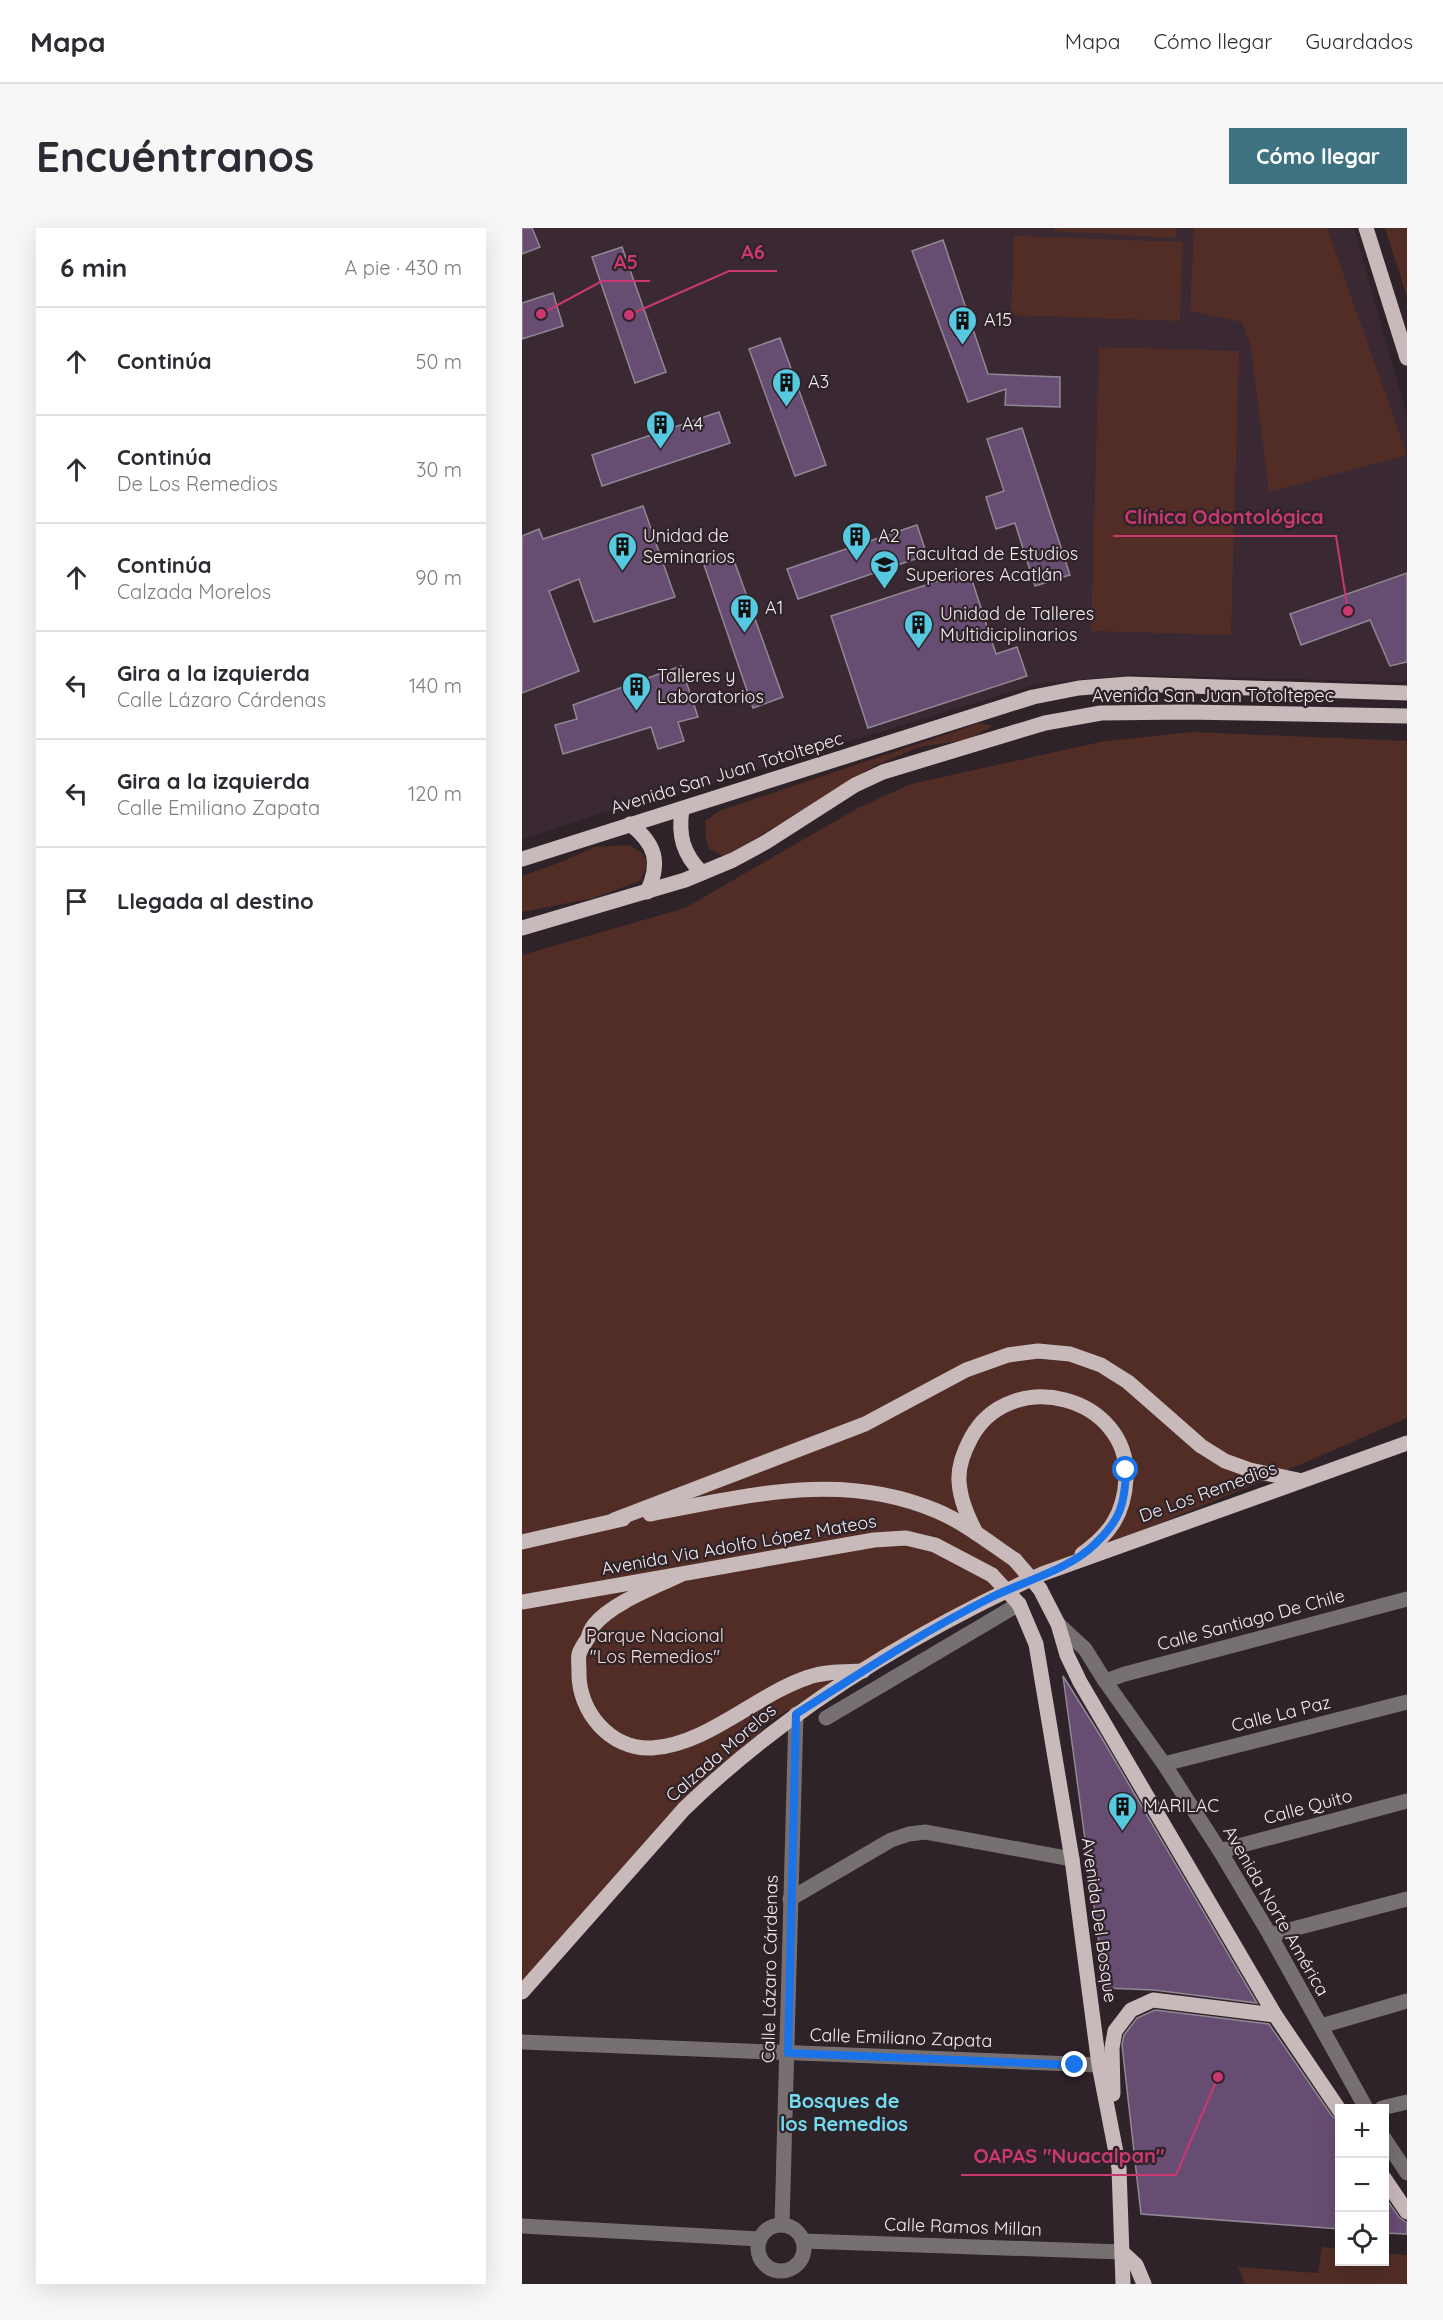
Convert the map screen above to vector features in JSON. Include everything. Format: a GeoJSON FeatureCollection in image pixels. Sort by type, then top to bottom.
{"type":"FeatureCollection","features":[{"type":"Feature","properties":{"kind":"main road"},"geometry":{"type":"LineString","coordinates":[[1366,228],[1407,358]]}},
{"type":"Feature","properties":{"kind":"main road","name":"Avenida San Juan Totoltepec"},"geometry":{"type":"LineString","coordinates":[[522,859],[1033,697],[1079,688],[1128,684],[1407,693]]}},
{"type":"Feature","properties":{"kind":"main road","name":"Avenida San Juan Totoltepec"},"geometry":{"type":"LineString","coordinates":[[522,928],[647,892],[702,873],[766,842],[855,785],[883,772],[1045,723],[1101,713],[1186,712],[1407,716]]}},
{"type":"Feature","properties":{"kind":"main road"},"geometry":{"type":"LineString","coordinates":[[682,809],[679,827],[682,844],[689,860],[702,873]]}},
{"type":"Feature","properties":{"kind":"main road"},"geometry":{"type":"LineString","coordinates":[[630,824],[643,834],[651,847],[655,862],[654,878],[647,892]]}},
{"type":"Feature","properties":{"kind":"main road"},"geometry":{"type":"LineString","coordinates":[[614,1520],[865,1424],[966,1370],[1008,1355],[1038,1351],[1070,1354],[1101,1365],[1128,1382],[1201,1446],[1225,1461],[1250,1470],[1298,1480]]}},
{"type":"Feature","properties":{"kind":"main road"},"geometry":{"type":"LineString","coordinates":[[975,1533],[965,1509],[959,1481],[963,1453],[976,1428],[997,1409],[1023,1398],[1052,1396],[1079,1403],[1102,1420],[1119,1443],[1126,1470],[1125,1498],[1114,1524],[1095,1545],[1068,1564]]}},
{"type":"Feature","properties":{"kind":"main road","name":"De Los Remedios"},"geometry":{"type":"LineString","coordinates":[[991,1598],[1068,1564],[1407,1443]]}},
{"type":"Feature","properties":{"kind":"main road","name":"Avenida Via Adolfo López Mateos"},"geometry":{"type":"LineString","coordinates":[[522,1542],[614,1520],[783,1490],[821,1488],[862,1491],[899,1498],[938,1512],[1015,1560]]}},
{"type":"Feature","properties":{"kind":"main road","name":"Avenida Via Adolfo López Mateos"},"geometry":{"type":"LineString","coordinates":[[522,1602],[874,1540],[906,1539],[935,1545],[992,1575]]}},
{"type":"Feature","properties":{"kind":"main road","name":"Avenida Norte América"},"geometry":{"type":"LineString","coordinates":[[1015,1560],[1040,1589],[1058,1624],[1067,1655],[1080,1682],[1275,2015],[1335,2104]]}},
{"type":"Feature","properties":{"kind":"main road"},"geometry":{"type":"LineString","coordinates":[[680,1575],[622,1603],[594,1626],[579,1654],[579,1684],[587,1711],[604,1731],[611,1735],[627,1743],[651,1748],[676,1743],[703,1732],[809,1677],[832,1672],[862,1671]]}},
{"type":"Feature","properties":{"kind":"main road","name":"Avenida Del Bosque"},"geometry":{"type":"LineString","coordinates":[[992,1575],[1019,1604],[1036,1644],[1072,1859],[1099,2066],[1119,2168],[1123,2284]]}},
{"type":"Feature","properties":{"kind":"main road","name":"Calzada Morelos"},"geometry":{"type":"LineString","coordinates":[[522,1992],[684,1809],[737,1760],[796,1714],[862,1671],[991,1598]]}},
{"type":"Feature","properties":{"kind":"main road"},"geometry":{"type":"LineString","coordinates":[[1119,2168],[1111,2076],[1112,2048],[1115,2031],[1131,2010],[1153,2000],[1275,2015]]}},
{"type":"Feature","properties":{"kind":"main road"},"geometry":{"type":"LineString","coordinates":[[1389,2185],[1407,2212]]}},
{"type":"Feature","properties":{"kind":"main road"},"geometry":{"type":"LineString","coordinates":[[1122,2252],[1136,2265],[1144,2284]]}},
{"type":"Feature","properties":{"kind":"street","name":"Calle Santiago De Chile"},"geometry":{"type":"LineString","coordinates":[[1105,1681],[1407,1599]]}},
{"type":"Feature","properties":{"kind":"street"},"geometry":{"type":"LineString","coordinates":[[826,1718],[1019,1604]]}},
{"type":"Feature","properties":{"kind":"street","name":"Avenida Norte América"},"geometry":{"type":"LineString","coordinates":[[1058,1624],[1085,1650],[1164,1764],[1220,1851],[1270,1935],[1363,2104]]}},
{"type":"Feature","properties":{"kind":"street","name":"Calle La Paz"},"geometry":{"type":"LineString","coordinates":[[1164,1764],[1407,1702]]}},
{"type":"Feature","properties":{"kind":"street","name":"Calle Lázaro Cárdenas"},"geometry":{"type":"LineString","coordinates":[[782,2225],[796,1714]]}},
{"type":"Feature","properties":{"kind":"street","name":"Calle Quito"},"geometry":{"type":"LineString","coordinates":[[1220,1851],[1407,1801]]}},
{"type":"Feature","properties":{"kind":"street"},"geometry":{"type":"LineString","coordinates":[[790,1899],[891,1840],[909,1834],[926,1832],[1072,1859]]}},
{"type":"Feature","properties":{"kind":"street"},"geometry":{"type":"LineString","coordinates":[[1270,1935],[1407,1899]]}},
{"type":"Feature","properties":{"kind":"street"},"geometry":{"type":"LineString","coordinates":[[1321,2026],[1407,2001]]}},
{"type":"Feature","properties":{"kind":"street","name":"Calle Emiliano Zapata"},"geometry":{"type":"LineString","coordinates":[[522,2042],[1099,2066]]}},
{"type":"Feature","properties":{"kind":"street"},"geometry":{"type":"LineString","coordinates":[[1389,2107],[1407,2102]]}},
{"type":"Feature","properties":{"kind":"street"},"geometry":{"type":"LineString","coordinates":[[1389,2146],[1407,2173]]}},
{"type":"Feature","properties":{"kind":"street"},"geometry":{"type":"LineString","coordinates":[[782,2225],[798,2233],[803,2241],[804,2252],[800,2261],[782,2278],[765,2265],[758,2248],[765,2231],[782,2225]]}},
{"type":"Feature","properties":{"kind":"street"},"geometry":{"type":"LineString","coordinates":[[522,2226],[760,2239]]}},
{"type":"Feature","properties":{"kind":"street","name":"Calle Ramos Millan"},"geometry":{"type":"LineString","coordinates":[[803,2241],[1122,2252]]}},
{"type":"Feature","properties":{"kind":"shaded area","name":"Facultad de Estudios Superiores Acatlán"},"geometry":{"type":"Polygon","coordinates":[[[522,228],[1354,228],[1407,416],[1407,682],[1131,675],[1037,684],[683,792],[612,810],[522,839],[522,228]]]}},
{"type":"Feature","properties":{"kind":"green space"},"geometry":{"type":"Polygon","coordinates":[[[1054,228],[1176,228],[1176,238],[1054,231],[1054,228]]]}},
{"type":"Feature","properties":{"kind":"green space"},"geometry":{"type":"Polygon","coordinates":[[[1194,228],[1327,228],[1407,455],[1269,492],[1251,347],[1242,322],[1190,311],[1194,228]]]}},
{"type":"Feature","properties":{"kind":"green space"},"geometry":{"type":"Polygon","coordinates":[[[1385,228],[1407,228],[1407,297],[1385,228]]]}},
{"type":"Feature","properties":{"kind":"green space"},"geometry":{"type":"Polygon","coordinates":[[[1014,236],[1183,242],[1180,321],[1011,315],[1014,236]]]}},
{"type":"Feature","properties":{"kind":"green space"},"geometry":{"type":"Polygon","coordinates":[[[1099,347],[1239,351],[1231,635],[1091,631],[1099,347]]]}},
{"type":"Feature","properties":{"kind":"green space"},"geometry":{"type":"Polygon","coordinates":[[[980,723],[993,726],[966,740],[919,747],[874,766],[725,857],[709,849],[705,821],[719,811],[980,723]]]}},
{"type":"Feature","properties":{"kind":"green space","name":"Parque Nacional \"Los Remedios\""},"geometry":{"type":"Polygon","coordinates":[[[1191,732],[1407,741],[1407,1418],[1258,1483],[965,1603],[769,1722],[522,1995],[522,955],[685,908],[858,808],[911,784],[1100,742],[1191,732]]]}},
{"type":"Feature","properties":{"kind":"green space"},"geometry":{"type":"Polygon","coordinates":[[[629,845],[641,852],[648,864],[640,881],[594,898],[522,912],[522,876],[594,847],[629,845]]]}},
{"type":"Feature","properties":{"kind":"green space"},"geometry":{"type":"Polygon","coordinates":[[[1322,2247],[1335,2249],[1335,2266],[1389,2266],[1389,2253],[1407,2255],[1407,2284],[1245,2284],[1238,2267],[1318,2273],[1322,2247]]]}},
{"type":"Feature","properties":{"kind":"building"},"geometry":{"type":"Polygon","coordinates":[[[522,228],[532,228],[540,247],[522,254],[522,228]]]}},
{"type":"Feature","properties":{"kind":"building","name":"A15"},"geometry":{"type":"Polygon","coordinates":[[[943,240],[988,374],[1060,377],[1060,407],[1005,405],[1006,389],[968,402],[912,251],[943,240]]]}},
{"type":"Feature","properties":{"kind":"building"},"geometry":{"type":"Polygon","coordinates":[[[622,247],[666,372],[635,383],[592,257],[622,247]]]}},
{"type":"Feature","properties":{"kind":"building"},"geometry":{"type":"Polygon","coordinates":[[[553,293],[563,326],[522,339],[522,303],[553,293]]]}},
{"type":"Feature","properties":{"kind":"building","name":"A3"},"geometry":{"type":"Polygon","coordinates":[[[780,338],[826,465],[795,476],[749,349],[780,338]]]}},
{"type":"Feature","properties":{"kind":"building","name":"A4"},"geometry":{"type":"Polygon","coordinates":[[[719,412],[730,443],[602,486],[592,455],[719,412]]]}},
{"type":"Feature","properties":{"kind":"building"},"geometry":{"type":"Polygon","coordinates":[[[1022,428],[1070,575],[1035,586],[1015,523],[996,529],[986,497],[1004,491],[987,439],[1022,428]]]}},
{"type":"Feature","properties":{"kind":"building"},"geometry":{"type":"Polygon","coordinates":[[[643,506],[675,597],[594,622],[579,579],[549,591],[579,671],[522,693],[522,536],[539,529],[543,539],[643,506]]]}},
{"type":"Feature","properties":{"kind":"building","name":"A2"},"geometry":{"type":"Polygon","coordinates":[[[917,525],[927,555],[798,599],[787,569],[917,525]]]}},
{"type":"Feature","properties":{"kind":"building","name":"A1"},"geometry":{"type":"Polygon","coordinates":[[[731,552],[783,697],[753,708],[703,562],[731,552]]]}},
{"type":"Feature","properties":{"kind":"building","name":"Unidad de Talleres Multidiciplinarios"},"geometry":{"type":"Polygon","coordinates":[[[969,571],[996,654],[1017,647],[1027,676],[868,728],[831,616],[969,571]]]}},
{"type":"Feature","properties":{"kind":"building"},"geometry":{"type":"Polygon","coordinates":[[[1407,573],[1407,662],[1390,666],[1370,620],[1301,645],[1290,614],[1407,573]]]}},
{"type":"Feature","properties":{"kind":"building","name":"Talleres y Laboratorios"},"geometry":{"type":"Polygon","coordinates":[[[681,666],[698,717],[678,722],[684,741],[658,749],[651,727],[563,754],[555,725],[577,719],[573,705],[681,666]]]}},
{"type":"Feature","properties":{"kind":"building","name":"MARILAC"},"geometry":{"type":"Polygon","coordinates":[[[1063,1676],[1257,2003],[1154,1990],[1105,1988],[1063,1676]]]}},
{"type":"Feature","properties":{"kind":"building"},"geometry":{"type":"Polygon","coordinates":[[[1155,2010],[1269,2024],[1335,2118],[1335,2229],[1141,2214],[1122,2045],[1124,2035],[1137,2018],[1155,2010]]]}},
{"type":"Feature","properties":{"kind":"building"},"geometry":{"type":"Polygon","coordinates":[[[1389,2203],[1399,2217],[1407,2223],[1407,2234],[1389,2233],[1389,2203]]]}},
{"type":"Feature","properties":{"kind":"place","name":"A5"},"geometry":{"type":"Point","coordinates":[541,314]}},
{"type":"Feature","properties":{"kind":"place","name":"A6"},"geometry":{"type":"Point","coordinates":[629,315]}},
{"type":"Feature","properties":{"kind":"place","name":"A15"},"geometry":{"type":"Point","coordinates":[963,346]}},
{"type":"Feature","properties":{"kind":"place","name":"A3"},"geometry":{"type":"Point","coordinates":[787,408]}},
{"type":"Feature","properties":{"kind":"place","name":"A4"},"geometry":{"type":"Point","coordinates":[661,450]}},
{"type":"Feature","properties":{"kind":"place","name":"A2"},"geometry":{"type":"Point","coordinates":[857,562]}},
{"type":"Feature","properties":{"kind":"place","name":"Unidad de Seminarios"},"geometry":{"type":"Point","coordinates":[622,572]}},
{"type":"Feature","properties":{"kind":"place","name":"Facultad de Estudios Superiores Acatlán"},"geometry":{"type":"Point","coordinates":[885,590]}},
{"type":"Feature","properties":{"kind":"place","name":"Clínica Odontológica"},"geometry":{"type":"Point","coordinates":[1348,611]}},
{"type":"Feature","properties":{"kind":"place","name":"A1"},"geometry":{"type":"Point","coordinates":[744,634]}},
{"type":"Feature","properties":{"kind":"place","name":"Unidad de Talleres Multidiciplinarios"},"geometry":{"type":"Point","coordinates":[919,650]}},
{"type":"Feature","properties":{"kind":"place","name":"Talleres y Laboratorios"},"geometry":{"type":"Point","coordinates":[636,712]}},
{"type":"Feature","properties":{"kind":"place","name":"MARILAC"},"geometry":{"type":"Point","coordinates":[1122,1832]}},
{"type":"Feature","properties":{"kind":"place","name":"OAPAS \"Nuacalpan\""},"geometry":{"type":"Point","coordinates":[1218,2077]}},
{"type":"Feature","properties":{"kind":"district","name":"Bosques de los Remedios"},"geometry":{"type":"Point","coordinates":[844,2112]}},
{"type":"Feature","properties":{"kind":"route"},"geometry":{"type":"LineString","coordinates":[[1075,2065],[788,2053],[796,1714],[862,1671],[991,1598],[1068,1564],[1095,1545],[1114,1524],[1125,1498],[1126,1470]]}}]}
